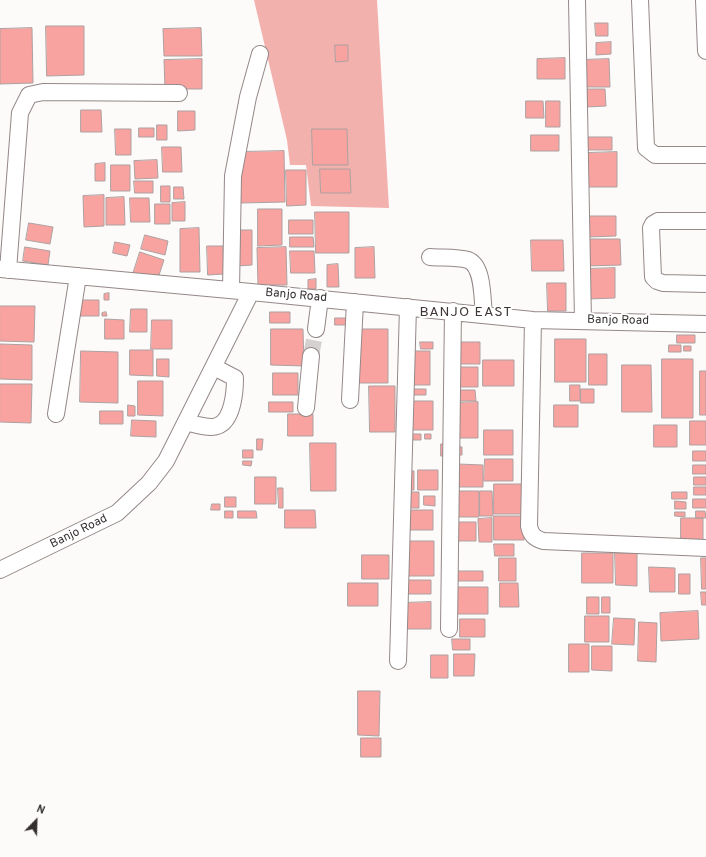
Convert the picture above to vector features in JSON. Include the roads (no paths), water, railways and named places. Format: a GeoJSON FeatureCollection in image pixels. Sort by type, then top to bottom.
{"type":"FeatureCollection","features":[{"type":"Feature","properties":{"kind":"street"},"geometry":{"type":"LineString","coordinates":[[577,0],[583,321]]}},
{"type":"Feature","properties":{"kind":"street"},"geometry":{"type":"LineString","coordinates":[[640,0],[646,148],[655,155],[706,155]]}},
{"type":"Feature","properties":{"kind":"street"},"geometry":{"type":"LineString","coordinates":[[704,0],[706,51]]}},
{"type":"Feature","properties":{"kind":"street"},"geometry":{"type":"LineString","coordinates":[[231,290],[233,176],[248,97],[260,54]]}},
{"type":"Feature","properties":{"kind":"street"},"geometry":{"type":"LineString","coordinates":[[179,93],[43,92],[29,95],[20,113],[4,269],[251,292]]}},
{"type":"Feature","properties":{"kind":"street"},"geometry":{"type":"LineString","coordinates":[[706,221],[658,221],[653,224],[651,228],[653,277],[657,281],[663,283],[706,284]]}},
{"type":"Feature","properties":{"kind":"street"},"geometry":{"type":"LineString","coordinates":[[430,257],[466,260],[477,266],[480,273],[484,315]]}},
{"type":"Feature","properties":{"kind":"street"},"geometry":{"type":"LineString","coordinates":[[56,414],[78,276]]}},
{"type":"Feature","properties":{"kind":"street","name":"Banjo Road"},"geometry":{"type":"LineString","coordinates":[[0,570],[117,513],[149,483],[166,461],[251,292],[533,320],[706,324]]}},
{"type":"Feature","properties":{"kind":"street"},"geometry":{"type":"LineString","coordinates":[[316,329],[320,298]]}},
{"type":"Feature","properties":{"kind":"street"},"geometry":{"type":"LineString","coordinates":[[350,400],[355,302]]}},
{"type":"Feature","properties":{"kind":"street"},"geometry":{"type":"LineString","coordinates":[[398,661],[408,307]]}},
{"type":"Feature","properties":{"kind":"street"},"geometry":{"type":"LineString","coordinates":[[449,629],[454,311]]}},
{"type":"Feature","properties":{"kind":"street"},"geometry":{"type":"LineString","coordinates":[[533,320],[529,526],[531,534],[543,541],[706,548]]}},
{"type":"Feature","properties":{"kind":"street"},"geometry":{"type":"LineString","coordinates":[[306,408],[311,356]]}},
{"type":"Feature","properties":{"kind":"street"},"geometry":{"type":"LineString","coordinates":[[186,422],[216,427],[224,422],[235,397],[235,378],[214,367]]}},
{"type":"Feature","properties":{"kind":"tunnel"},"geometry":{"type":"LineString","coordinates":[[311,356],[316,329]]}},
{"type":"Feature","properties":{"kind":"district","name":"BANJO EAST"},"geometry":{"type":"Point","coordinates":[466,313]}}]}
